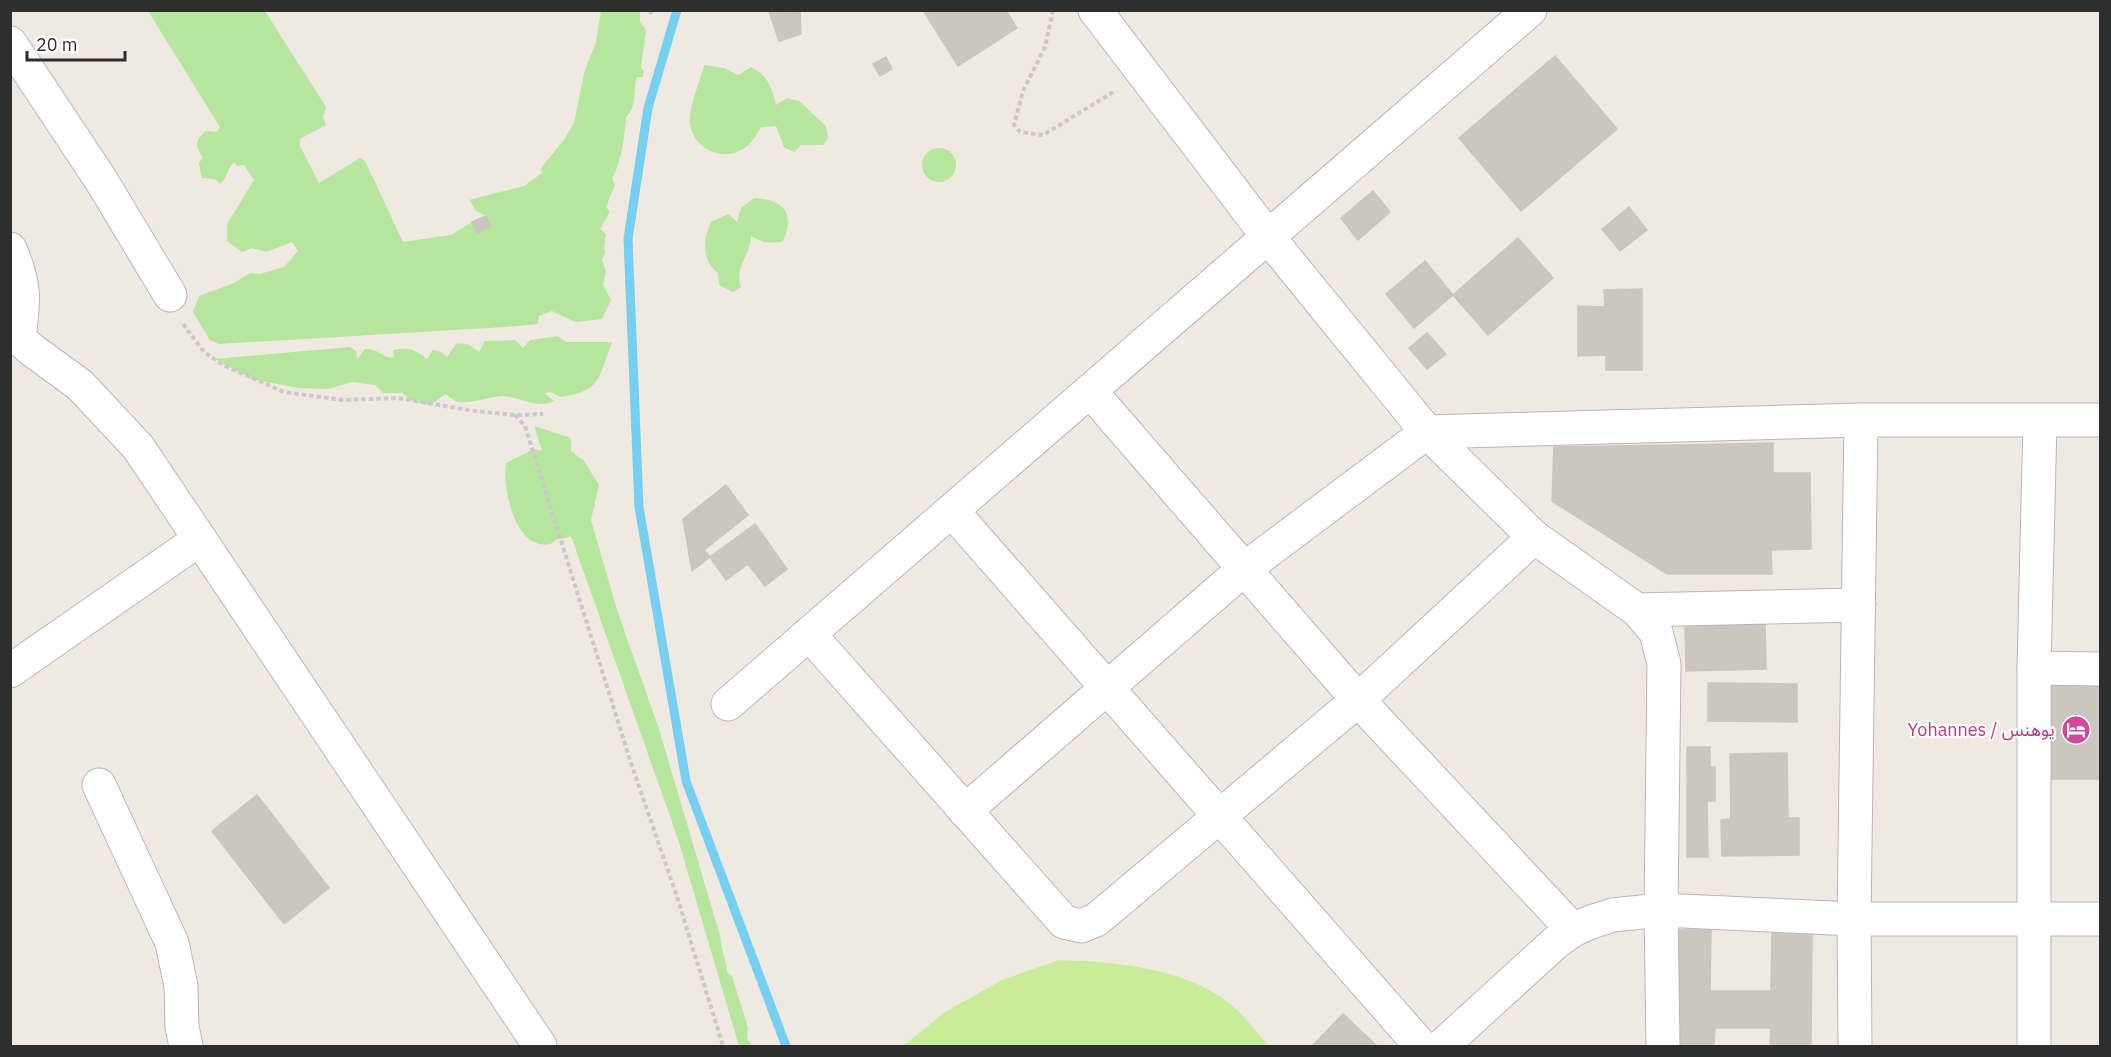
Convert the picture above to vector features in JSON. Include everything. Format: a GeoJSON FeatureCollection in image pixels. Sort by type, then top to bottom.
{"type":"FeatureCollection","features":[{"type":"Feature","properties":{"kind":"street"},"geometry":{"type":"LineString","coordinates":[[1095,10],[1269,238],[1427,432],[1534,537],[1637,610],[1656,632],[1664,664],[1661,910],[1663,1047]]}},
{"type":"Feature","properties":{"kind":"street"},"geometry":{"type":"LineString","coordinates":[[728,704],[953,512],[1530,10]]}},
{"type":"Feature","properties":{"kind":"street"},"geometry":{"type":"LineString","coordinates":[[10,43],[21,80],[101,180],[170,296]]}},
{"type":"Feature","properties":{"kind":"street"},"geometry":{"type":"LineString","coordinates":[[10,249],[22,276],[23,307],[18,346],[80,385],[138,447],[540,1047]]}},
{"type":"Feature","properties":{"kind":"street"},"geometry":{"type":"LineString","coordinates":[[1090,391],[1358,700],[1573,930]]}},
{"type":"Feature","properties":{"kind":"street"},"geometry":{"type":"LineString","coordinates":[[1855,1047],[1854,919],[1861,420]]}},
{"type":"Feature","properties":{"kind":"street"},"geometry":{"type":"LineString","coordinates":[[965,811],[1244,569],[1427,432],[1861,420],[2100,420]]}},
{"type":"Feature","properties":{"kind":"street"},"geometry":{"type":"LineString","coordinates":[[2034,1047],[2034,668],[2040,421]]}},
{"type":"Feature","properties":{"kind":"street"},"geometry":{"type":"LineString","coordinates":[[953,512],[1106,689],[1221,815],[1421,1047]]}},
{"type":"Feature","properties":{"kind":"street"},"geometry":{"type":"LineString","coordinates":[[809,634],[1064,922],[1081,926],[1095,920],[1358,700],[1534,537]]}},
{"type":"Feature","properties":{"kind":"street"},"geometry":{"type":"LineString","coordinates":[[10,671],[200,539]]}},
{"type":"Feature","properties":{"kind":"street"},"geometry":{"type":"LineString","coordinates":[[1637,610],[1859,605]]}},
{"type":"Feature","properties":{"kind":"street"},"geometry":{"type":"LineString","coordinates":[[2034,668],[2100,669]]}},
{"type":"Feature","properties":{"kind":"street"},"geometry":{"type":"LineString","coordinates":[[99,785],[172,943],[181,986],[186,1047]]}},
{"type":"Feature","properties":{"kind":"street"},"geometry":{"type":"LineString","coordinates":[[1442,1047],[1534,960],[1573,930],[1613,915],[1661,910],[1854,919],[2100,919]]}},
{"type":"Feature","properties":{"kind":"path"},"geometry":{"type":"LineString","coordinates":[[1053,10],[1045,46],[1023,91],[1015,115],[1014,125],[1020,132],[1043,135],[1057,129],[1111,92],[1126,87],[1137,88],[1160,96]]}},
{"type":"Feature","properties":{"kind":"path"},"geometry":{"type":"LineString","coordinates":[[170,296],[182,324],[204,352],[223,365],[284,392],[343,400],[397,399],[515,415],[543,414]]}},
{"type":"Feature","properties":{"kind":"path"},"geometry":{"type":"LineString","coordinates":[[515,415],[525,426],[723,1047]]}},
{"type":"Feature","properties":{"kind":"green space"},"geometry":{"type":"Polygon","coordinates":[[[148,11],[265,11],[326,107],[323,117],[326,125],[300,139],[300,146],[319,183],[360,158],[365,161],[403,242],[451,235],[472,222],[477,233],[491,226],[486,216],[476,211],[469,200],[524,186],[542,173],[541,168],[564,140],[574,123],[584,73],[596,42],[601,11],[640,11],[640,22],[646,30],[641,68],[644,71],[643,77],[637,77],[632,109],[626,117],[624,140],[612,178],[615,185],[606,207],[610,212],[600,229],[606,234],[605,254],[602,259],[606,272],[603,285],[611,300],[602,319],[575,322],[552,311],[539,316],[538,324],[505,327],[219,344],[210,340],[193,312],[199,296],[234,283],[250,273],[260,274],[284,267],[298,251],[292,242],[266,252],[252,248],[242,252],[227,241],[227,224],[254,180],[244,165],[237,166],[234,162],[220,184],[215,179],[202,178],[199,163],[203,157],[198,147],[198,140],[206,131],[217,132],[220,127],[148,11]]]}},
{"type":"Feature","properties":{"kind":"green space"},"geometry":{"type":"Polygon","coordinates":[[[704,65],[724,68],[738,75],[751,67],[757,70],[768,82],[776,105],[787,98],[799,101],[826,126],[828,138],[823,145],[801,145],[794,152],[784,147],[776,126],[761,127],[749,144],[734,153],[725,154],[708,150],[695,138],[690,120],[693,100],[704,65]]]}},
{"type":"Feature","properties":{"kind":"green space"},"geometry":{"type":"Polygon","coordinates":[[[939,148],[951,153],[956,165],[951,177],[939,182],[927,177],[922,165],[927,153],[939,148]]]}},
{"type":"Feature","properties":{"kind":"green space"},"geometry":{"type":"Polygon","coordinates":[[[754,198],[773,201],[784,209],[787,215],[787,231],[783,241],[778,242],[767,242],[751,236],[739,273],[741,287],[733,292],[719,285],[718,273],[712,268],[706,256],[706,236],[711,222],[728,214],[737,222],[741,208],[754,198]]]}},
{"type":"Feature","properties":{"kind":"green space"},"geometry":{"type":"Polygon","coordinates":[[[558,336],[566,342],[612,342],[600,374],[591,386],[584,391],[560,397],[551,392],[544,393],[554,401],[541,404],[504,396],[458,402],[446,394],[430,405],[412,401],[402,393],[383,393],[375,385],[351,382],[329,389],[298,388],[252,379],[215,359],[350,347],[356,351],[357,359],[365,349],[394,358],[393,350],[407,349],[427,359],[433,350],[447,357],[456,344],[463,343],[479,352],[485,341],[515,340],[523,348],[530,340],[558,336]]]}},
{"type":"Feature","properties":{"kind":"green space"},"geometry":{"type":"Polygon","coordinates":[[[534,426],[571,438],[571,451],[584,461],[599,485],[591,520],[617,610],[659,729],[721,939],[727,972],[732,976],[748,1028],[747,1039],[752,1046],[739,1046],[678,839],[571,536],[558,539],[550,544],[538,543],[527,538],[513,515],[506,486],[506,463],[534,449],[542,451],[534,426]]]}},
{"type":"Feature","properties":{"kind":"green space"},"geometry":{"type":"Polygon","coordinates":[[[1059,960],[1125,965],[1190,981],[1228,1002],[1269,1046],[903,1046],[945,1012],[1002,980],[1059,960]]]}},
{"type":"Feature","properties":{"kind":"building"},"geometry":{"type":"Polygon","coordinates":[[[769,10],[800,10],[800,12],[772,20],[769,10]]]}},
{"type":"Feature","properties":{"kind":"building"},"geometry":{"type":"Polygon","coordinates":[[[923,10],[1006,10],[1017,28],[958,66],[923,10]]]}},
{"type":"Feature","properties":{"kind":"building"},"geometry":{"type":"Polygon","coordinates":[[[800,12],[801,34],[779,41],[772,20],[800,12]]]}},
{"type":"Feature","properties":{"kind":"building"},"geometry":{"type":"Polygon","coordinates":[[[1555,56],[1617,129],[1521,211],[1459,138],[1555,56]]]}},
{"type":"Feature","properties":{"kind":"building"},"geometry":{"type":"Polygon","coordinates":[[[886,57],[892,69],[880,76],[873,64],[886,57]]]}},
{"type":"Feature","properties":{"kind":"building"},"geometry":{"type":"Polygon","coordinates":[[[1373,191],[1390,212],[1358,240],[1341,218],[1373,191]]]}},
{"type":"Feature","properties":{"kind":"building"},"geometry":{"type":"Polygon","coordinates":[[[1629,207],[1647,230],[1620,251],[1602,229],[1629,207]]]}},
{"type":"Feature","properties":{"kind":"building"},"geometry":{"type":"Polygon","coordinates":[[[486,216],[491,226],[477,233],[472,222],[486,216]]]}},
{"type":"Feature","properties":{"kind":"building"},"geometry":{"type":"Polygon","coordinates":[[[1518,238],[1553,278],[1488,335],[1453,295],[1518,238]]]}},
{"type":"Feature","properties":{"kind":"building"},"geometry":{"type":"Polygon","coordinates":[[[1425,261],[1453,295],[1414,328],[1386,294],[1425,261]]]}},
{"type":"Feature","properties":{"kind":"building"},"geometry":{"type":"Polygon","coordinates":[[[1642,289],[1642,370],[1606,370],[1606,355],[1578,356],[1578,306],[1605,307],[1604,290],[1642,289]]]}},
{"type":"Feature","properties":{"kind":"building"},"geometry":{"type":"Polygon","coordinates":[[[1427,333],[1446,354],[1427,369],[1409,348],[1427,333]]]}},
{"type":"Feature","properties":{"kind":"building"},"geometry":{"type":"Polygon","coordinates":[[[1773,443],[1773,473],[1810,473],[1811,549],[1771,550],[1772,574],[1677,574],[1677,445],[1773,443]]]}},
{"type":"Feature","properties":{"kind":"building"},"geometry":{"type":"Polygon","coordinates":[[[1677,445],[1677,574],[1667,574],[1552,501],[1554,447],[1677,445]]]}},
{"type":"Feature","properties":{"kind":"building"},"geometry":{"type":"Polygon","coordinates":[[[726,485],[748,515],[704,550],[710,557],[692,571],[683,519],[726,485]]]}},
{"type":"Feature","properties":{"kind":"building"},"geometry":{"type":"Polygon","coordinates":[[[755,524],[787,569],[765,586],[748,564],[726,580],[710,557],[755,524]]]}},
{"type":"Feature","properties":{"kind":"building"},"geometry":{"type":"Polygon","coordinates":[[[1765,623],[1766,669],[1686,671],[1685,625],[1765,623]]]}},
{"type":"Feature","properties":{"kind":"building","name":"Yohannes / يوهنس"},"geometry":{"type":"Polygon","coordinates":[[[2100,681],[2100,779],[2051,779],[2051,682],[2100,681]]]}},
{"type":"Feature","properties":{"kind":"building"},"geometry":{"type":"Polygon","coordinates":[[[1708,683],[1797,684],[1797,722],[1708,721],[1708,683]]]}},
{"type":"Feature","properties":{"kind":"building"},"geometry":{"type":"Polygon","coordinates":[[[1687,747],[1710,747],[1710,767],[1715,767],[1715,801],[1707,801],[1708,857],[1687,857],[1687,747]]]}},
{"type":"Feature","properties":{"kind":"building"},"geometry":{"type":"Polygon","coordinates":[[[1787,753],[1788,818],[1799,818],[1799,855],[1722,856],[1721,820],[1731,819],[1730,754],[1787,753]]]}},
{"type":"Feature","properties":{"kind":"building"},"geometry":{"type":"Polygon","coordinates":[[[257,795],[329,888],[284,924],[212,831],[257,795]]]}},
{"type":"Feature","properties":{"kind":"building"},"geometry":{"type":"Polygon","coordinates":[[[1772,929],[1812,929],[1811,1046],[1770,1046],[1771,1028],[1715,1028],[1714,1046],[1678,1046],[1679,930],[1711,930],[1710,991],[1771,991],[1772,929]]]}},
{"type":"Feature","properties":{"kind":"building"},"geometry":{"type":"Polygon","coordinates":[[[1343,1014],[1377,1046],[1312,1046],[1343,1014]]]}},
{"type":"Feature","properties":{"kind":"waterway"},"geometry":{"type":"LineString","coordinates":[[677,10],[648,108],[628,239],[639,507],[686,781],[786,1046]]}},
{"type":"Feature","properties":{"kind":"place","name":"Yohannes / يوهنس"},"geometry":{"type":"Point","coordinates":[2076,730]}}]}
